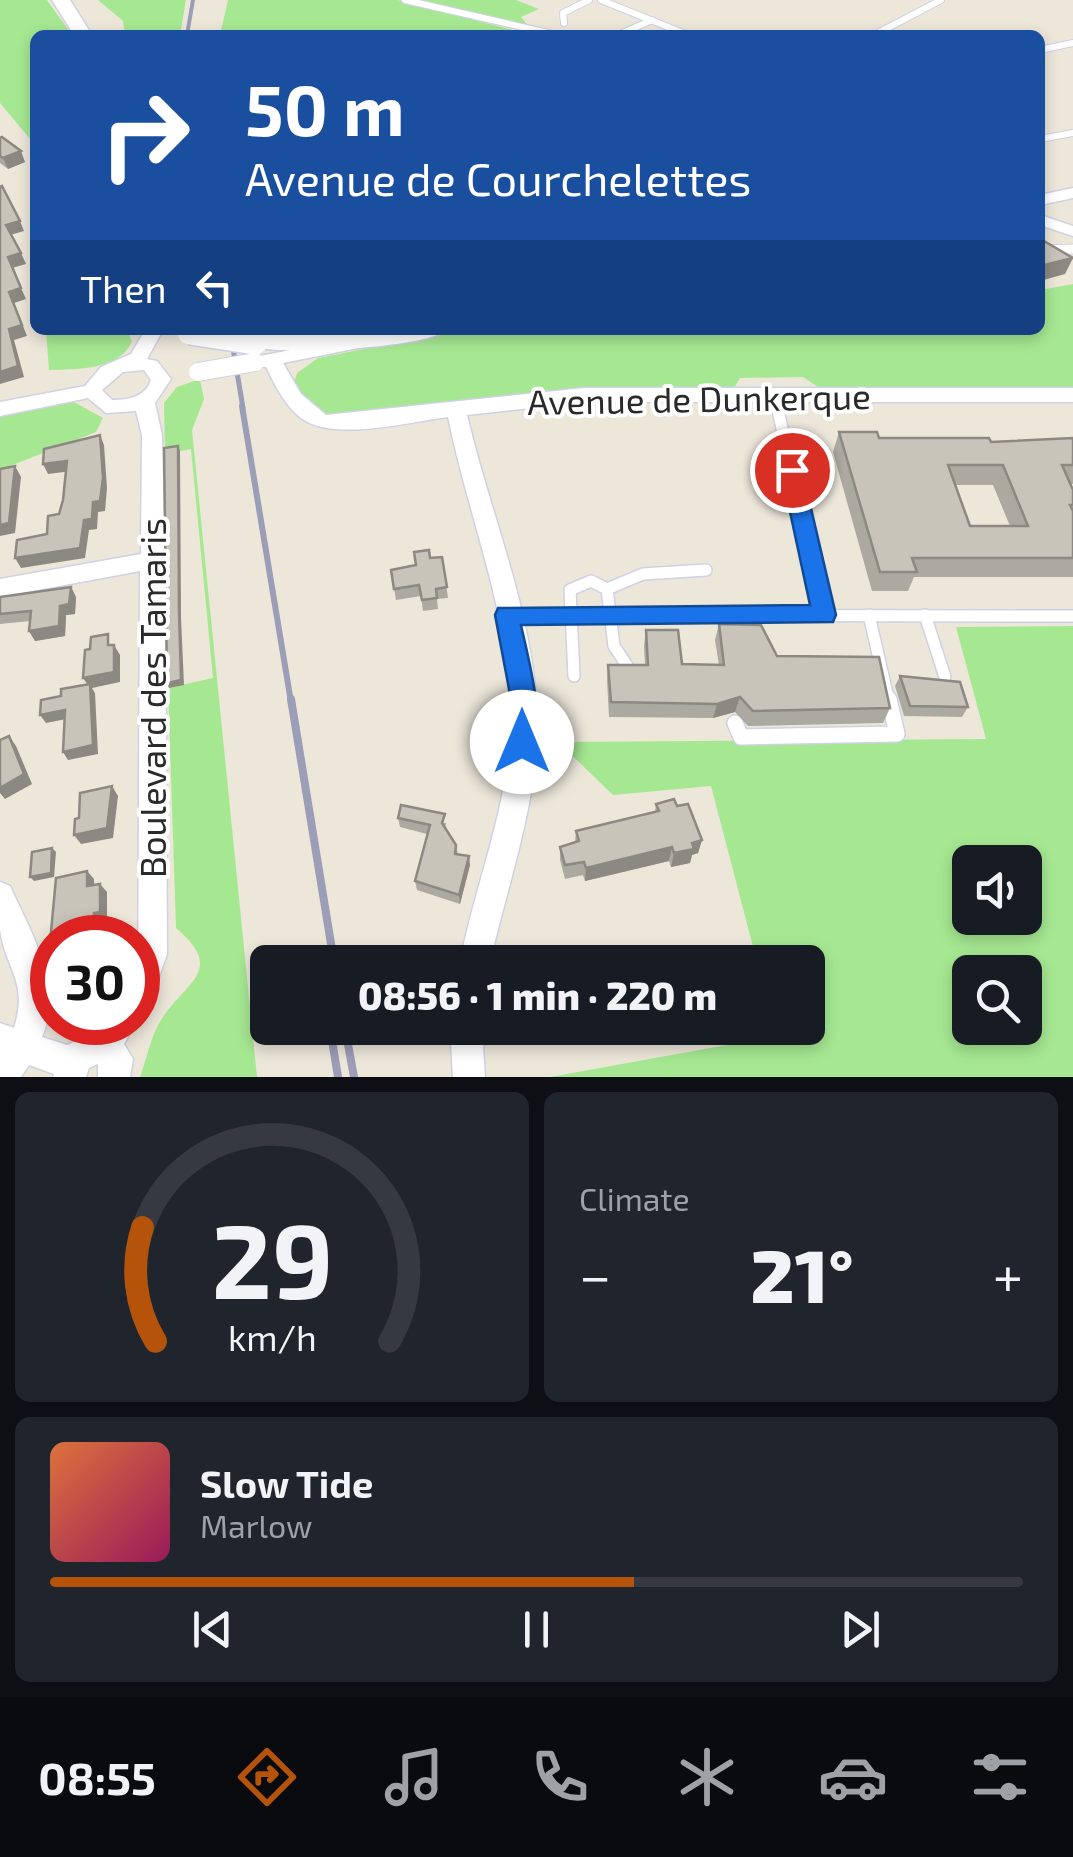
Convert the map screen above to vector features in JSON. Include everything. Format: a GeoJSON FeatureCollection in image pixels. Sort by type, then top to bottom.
{"type":"FeatureCollection","features":[{"type":"Feature","properties":{"kind":"main road"},"geometry":{"type":"LineString","coordinates":[[61,0],[80,30]]}},
{"type":"Feature","properties":{"kind":"main road"},"geometry":{"type":"LineString","coordinates":[[193,335],[260,355],[398,335]]}},
{"type":"Feature","properties":{"kind":"street"},"geometry":{"type":"LineString","coordinates":[[1045,191],[1073,186]]}},
{"type":"Feature","properties":{"kind":"street"},"geometry":{"type":"LineString","coordinates":[[1045,199],[1073,194]]}},
{"type":"Feature","properties":{"kind":"street"},"geometry":{"type":"LineString","coordinates":[[1045,222],[1073,231]]}},
{"type":"Feature","properties":{"kind":"street"},"geometry":{"type":"LineString","coordinates":[[0,408],[92,391],[106,372],[138,358],[146,335]]}},
{"type":"Feature","properties":{"kind":"street"},"geometry":{"type":"LineString","coordinates":[[92,391],[106,406],[144,401],[157,391],[158,374],[178,335]]}},
{"type":"Feature","properties":{"kind":"street"},"geometry":{"type":"LineString","coordinates":[[128,364],[158,374],[198,372],[260,355],[305,356],[378,338]]}},
{"type":"Feature","properties":{"kind":"street","name":"Avenue de Dunkerque"},"geometry":{"type":"LineString","coordinates":[[260,355],[306,414],[330,424],[584,395],[1073,395]]}},
{"type":"Feature","properties":{"kind":"street"},"geometry":{"type":"LineString","coordinates":[[284,384],[288,372],[305,356]]}},
{"type":"Feature","properties":{"kind":"street","name":"Boulevard des Tamaris"},"geometry":{"type":"LineString","coordinates":[[144,401],[151,420],[154,560],[152,915]]}},
{"type":"Feature","properties":{"kind":"street"},"geometry":{"type":"LineString","coordinates":[[456,409],[461,445],[507,615],[524,717],[515,784],[479,945]]}},
{"type":"Feature","properties":{"kind":"street"},"geometry":{"type":"LineString","coordinates":[[0,588],[154,560]]}},
{"type":"Feature","properties":{"kind":"street"},"geometry":{"type":"LineString","coordinates":[[0,896],[38,1001],[37,1016],[12,1041],[2,1077]]}},
{"type":"Feature","properties":{"kind":"street"},"geometry":{"type":"LineString","coordinates":[[12,1041],[71,1070],[85,1051],[113,1049]]}},
{"type":"Feature","properties":{"kind":"street"},"geometry":{"type":"LineString","coordinates":[[467,1045],[469,1077]]}},
{"type":"Feature","properties":{"kind":"lane"},"geometry":{"type":"LineString","coordinates":[[405,0],[524,30]]}},
{"type":"Feature","properties":{"kind":"lane"},"geometry":{"type":"LineString","coordinates":[[564,23],[563,13],[589,0]]}},
{"type":"Feature","properties":{"kind":"lane"},"geometry":{"type":"LineString","coordinates":[[601,0],[676,30]]}},
{"type":"Feature","properties":{"kind":"lane"},"geometry":{"type":"LineString","coordinates":[[884,30],[941,0]]}},
{"type":"Feature","properties":{"kind":"lane"},"geometry":{"type":"LineString","coordinates":[[631,30],[652,20]]}},
{"type":"Feature","properties":{"kind":"lane"},"geometry":{"type":"LineString","coordinates":[[1045,49],[1073,43]]}},
{"type":"Feature","properties":{"kind":"lane"},"geometry":{"type":"LineString","coordinates":[[1045,138],[1073,133]]}},
{"type":"Feature","properties":{"kind":"lane"},"geometry":{"type":"LineString","coordinates":[[1045,250],[1073,249]]}},
{"type":"Feature","properties":{"kind":"lane"},"geometry":{"type":"LineString","coordinates":[[774,394],[824,615]]}},
{"type":"Feature","properties":{"kind":"lane"},"geometry":{"type":"LineString","coordinates":[[574,676],[568,596],[576,585],[591,581],[607,589],[643,574],[706,570]]}},
{"type":"Feature","properties":{"kind":"lane"},"geometry":{"type":"LineString","coordinates":[[607,589],[614,646],[628,666]]}},
{"type":"Feature","properties":{"kind":"lane"},"geometry":{"type":"LineString","coordinates":[[507,615],[1073,616]]}},
{"type":"Feature","properties":{"kind":"lane"},"geometry":{"type":"LineString","coordinates":[[735,723],[741,737],[897,734],[869,615]]}},
{"type":"Feature","properties":{"kind":"lane"},"geometry":{"type":"LineString","coordinates":[[925,615],[944,678]]}},
{"type":"Feature","properties":{"kind":"green space"},"geometry":{"type":"Polygon","coordinates":[[[0,0],[47,0],[68,30],[30,30],[30,139],[0,103],[0,0]]]}},
{"type":"Feature","properties":{"kind":"green space"},"geometry":{"type":"Polygon","coordinates":[[[98,0],[186,0],[181,30],[124,30],[123,21],[98,0]]]}},
{"type":"Feature","properties":{"kind":"green space"},"geometry":{"type":"Polygon","coordinates":[[[228,0],[398,0],[513,30],[221,30],[228,0]]]}},
{"type":"Feature","properties":{"kind":"green space"},"geometry":{"type":"Polygon","coordinates":[[[416,0],[516,0],[539,9],[521,17],[530,28],[416,0]]]}},
{"type":"Feature","properties":{"kind":"green space"},"geometry":{"type":"Polygon","coordinates":[[[1073,284],[1073,388],[821,389],[803,377],[740,378],[733,390],[332,419],[306,405],[294,383],[297,373],[318,358],[435,335],[1045,335],[1045,289],[1073,284]]]}},
{"type":"Feature","properties":{"kind":"green space"},"geometry":{"type":"Polygon","coordinates":[[[46,335],[129,335],[132,342],[126,351],[107,363],[49,370],[46,335]]]}},
{"type":"Feature","properties":{"kind":"green space"},"geometry":{"type":"Polygon","coordinates":[[[200,379],[204,399],[192,430],[250,1007],[250,1045],[254,1045],[257,1077],[140,1077],[150,1045],[160,1045],[160,1023],[197,975],[200,965],[191,942],[176,928],[168,688],[213,678],[191,449],[165,454],[164,403],[177,387],[200,379]]]}},
{"type":"Feature","properties":{"kind":"green space"},"geometry":{"type":"Polygon","coordinates":[[[72,401],[103,418],[96,432],[0,470],[0,415],[72,401]]]}},
{"type":"Feature","properties":{"kind":"green space"},"geometry":{"type":"Polygon","coordinates":[[[1073,626],[1073,1077],[550,1077],[727,1045],[825,1045],[825,945],[753,945],[711,786],[613,795],[558,742],[986,739],[956,627],[1073,626]]]}},
{"type":"Feature","properties":{"kind":"building"},"geometry":{"type":"Polygon","coordinates":[[[2,137],[21,151],[0,156],[2,137]]]}},
{"type":"Feature","properties":{"kind":"building"},"geometry":{"type":"Polygon","coordinates":[[[0,187],[20,221],[6,225],[21,253],[8,257],[21,288],[9,292],[22,325],[9,329],[18,366],[0,372],[0,187]]]}},
{"type":"Feature","properties":{"kind":"building"},"geometry":{"type":"Polygon","coordinates":[[[1045,242],[1073,258],[1045,265],[1045,242]]]}},
{"type":"Feature","properties":{"kind":"building"},"geometry":{"type":"Polygon","coordinates":[[[839,432],[877,432],[879,438],[989,438],[991,442],[1073,438],[1073,465],[1062,465],[1073,490],[1073,558],[912,558],[917,572],[880,572],[839,432]],[[948,465],[970,526],[1028,526],[1003,465],[948,465]]]}},
{"type":"Feature","properties":{"kind":"building"},"geometry":{"type":"Polygon","coordinates":[[[100,435],[100,501],[93,502],[92,519],[84,520],[80,548],[15,558],[17,540],[47,534],[48,516],[59,514],[63,500],[67,461],[43,464],[44,449],[100,435]]]}},
{"type":"Feature","properties":{"kind":"building"},"geometry":{"type":"Polygon","coordinates":[[[178,446],[181,680],[167,683],[164,448],[178,446]]]}},
{"type":"Feature","properties":{"kind":"building"},"geometry":{"type":"Polygon","coordinates":[[[15,466],[9,523],[0,525],[0,469],[15,466]]]}},
{"type":"Feature","properties":{"kind":"building"},"geometry":{"type":"Polygon","coordinates":[[[429,550],[430,558],[442,557],[447,587],[436,589],[437,598],[422,600],[419,585],[394,589],[391,570],[416,565],[414,552],[429,550]]]}},
{"type":"Feature","properties":{"kind":"building"},"geometry":{"type":"Polygon","coordinates":[[[71,587],[69,604],[60,606],[59,626],[29,631],[31,611],[0,614],[0,597],[71,587]]]}},
{"type":"Feature","properties":{"kind":"building"},"geometry":{"type":"Polygon","coordinates":[[[719,624],[761,625],[777,656],[879,657],[890,708],[753,711],[740,697],[717,704],[611,702],[608,665],[648,665],[646,630],[678,630],[682,664],[724,665],[719,624]]]}},
{"type":"Feature","properties":{"kind":"building"},"geometry":{"type":"Polygon","coordinates":[[[108,634],[108,645],[114,645],[114,672],[83,678],[85,650],[90,649],[91,637],[108,634]]]}},
{"type":"Feature","properties":{"kind":"building"},"geometry":{"type":"Polygon","coordinates":[[[900,676],[960,682],[968,707],[910,706],[900,676]]]}},
{"type":"Feature","properties":{"kind":"building"},"geometry":{"type":"Polygon","coordinates":[[[90,684],[93,745],[63,752],[65,710],[40,715],[41,700],[61,696],[61,689],[90,684]]]}},
{"type":"Feature","properties":{"kind":"building"},"geometry":{"type":"Polygon","coordinates":[[[9,736],[24,774],[0,788],[0,740],[9,736]]]}},
{"type":"Feature","properties":{"kind":"building"},"geometry":{"type":"Polygon","coordinates":[[[112,786],[107,828],[74,835],[80,793],[112,786]]]}},
{"type":"Feature","properties":{"kind":"building"},"geometry":{"type":"Polygon","coordinates":[[[674,799],[677,806],[688,804],[702,840],[692,843],[694,849],[674,853],[672,847],[586,868],[584,862],[565,865],[560,847],[579,841],[576,831],[659,811],[656,804],[674,799]]]}},
{"type":"Feature","properties":{"kind":"building"},"geometry":{"type":"Polygon","coordinates":[[[401,805],[445,814],[442,823],[456,845],[455,854],[469,856],[459,895],[415,881],[430,825],[398,818],[401,805]]]}},
{"type":"Feature","properties":{"kind":"building"},"geometry":{"type":"Polygon","coordinates":[[[52,848],[51,873],[30,877],[32,852],[52,848]]]}},
{"type":"Feature","properties":{"kind":"building"},"geometry":{"type":"Polygon","coordinates":[[[87,871],[87,886],[100,884],[100,912],[53,915],[56,878],[87,871]]]}},
{"type":"Feature","properties":{"kind":"railway"},"geometry":{"type":"LineString","coordinates":[[188,30],[193,0]]}},
{"type":"Feature","properties":{"kind":"railway"},"geometry":{"type":"LineString","coordinates":[[231,335],[243,408]]}},
{"type":"Feature","properties":{"kind":"railway"},"geometry":{"type":"LineString","coordinates":[[242,406],[291,702]]}},
{"type":"Feature","properties":{"kind":"railway"},"geometry":{"type":"LineString","coordinates":[[291,699],[331,945]]}},
{"type":"Feature","properties":{"kind":"railway"},"geometry":{"type":"LineString","coordinates":[[333,1045],[338,1077]]}},
{"type":"Feature","properties":{"kind":"railway"},"geometry":{"type":"LineString","coordinates":[[348,1045],[354,1077]]}},
{"type":"Feature","properties":{"kind":"route"},"geometry":{"type":"LineString","coordinates":[[522,742],[522,689],[507,615],[824,615],[792,470]]}}]}
